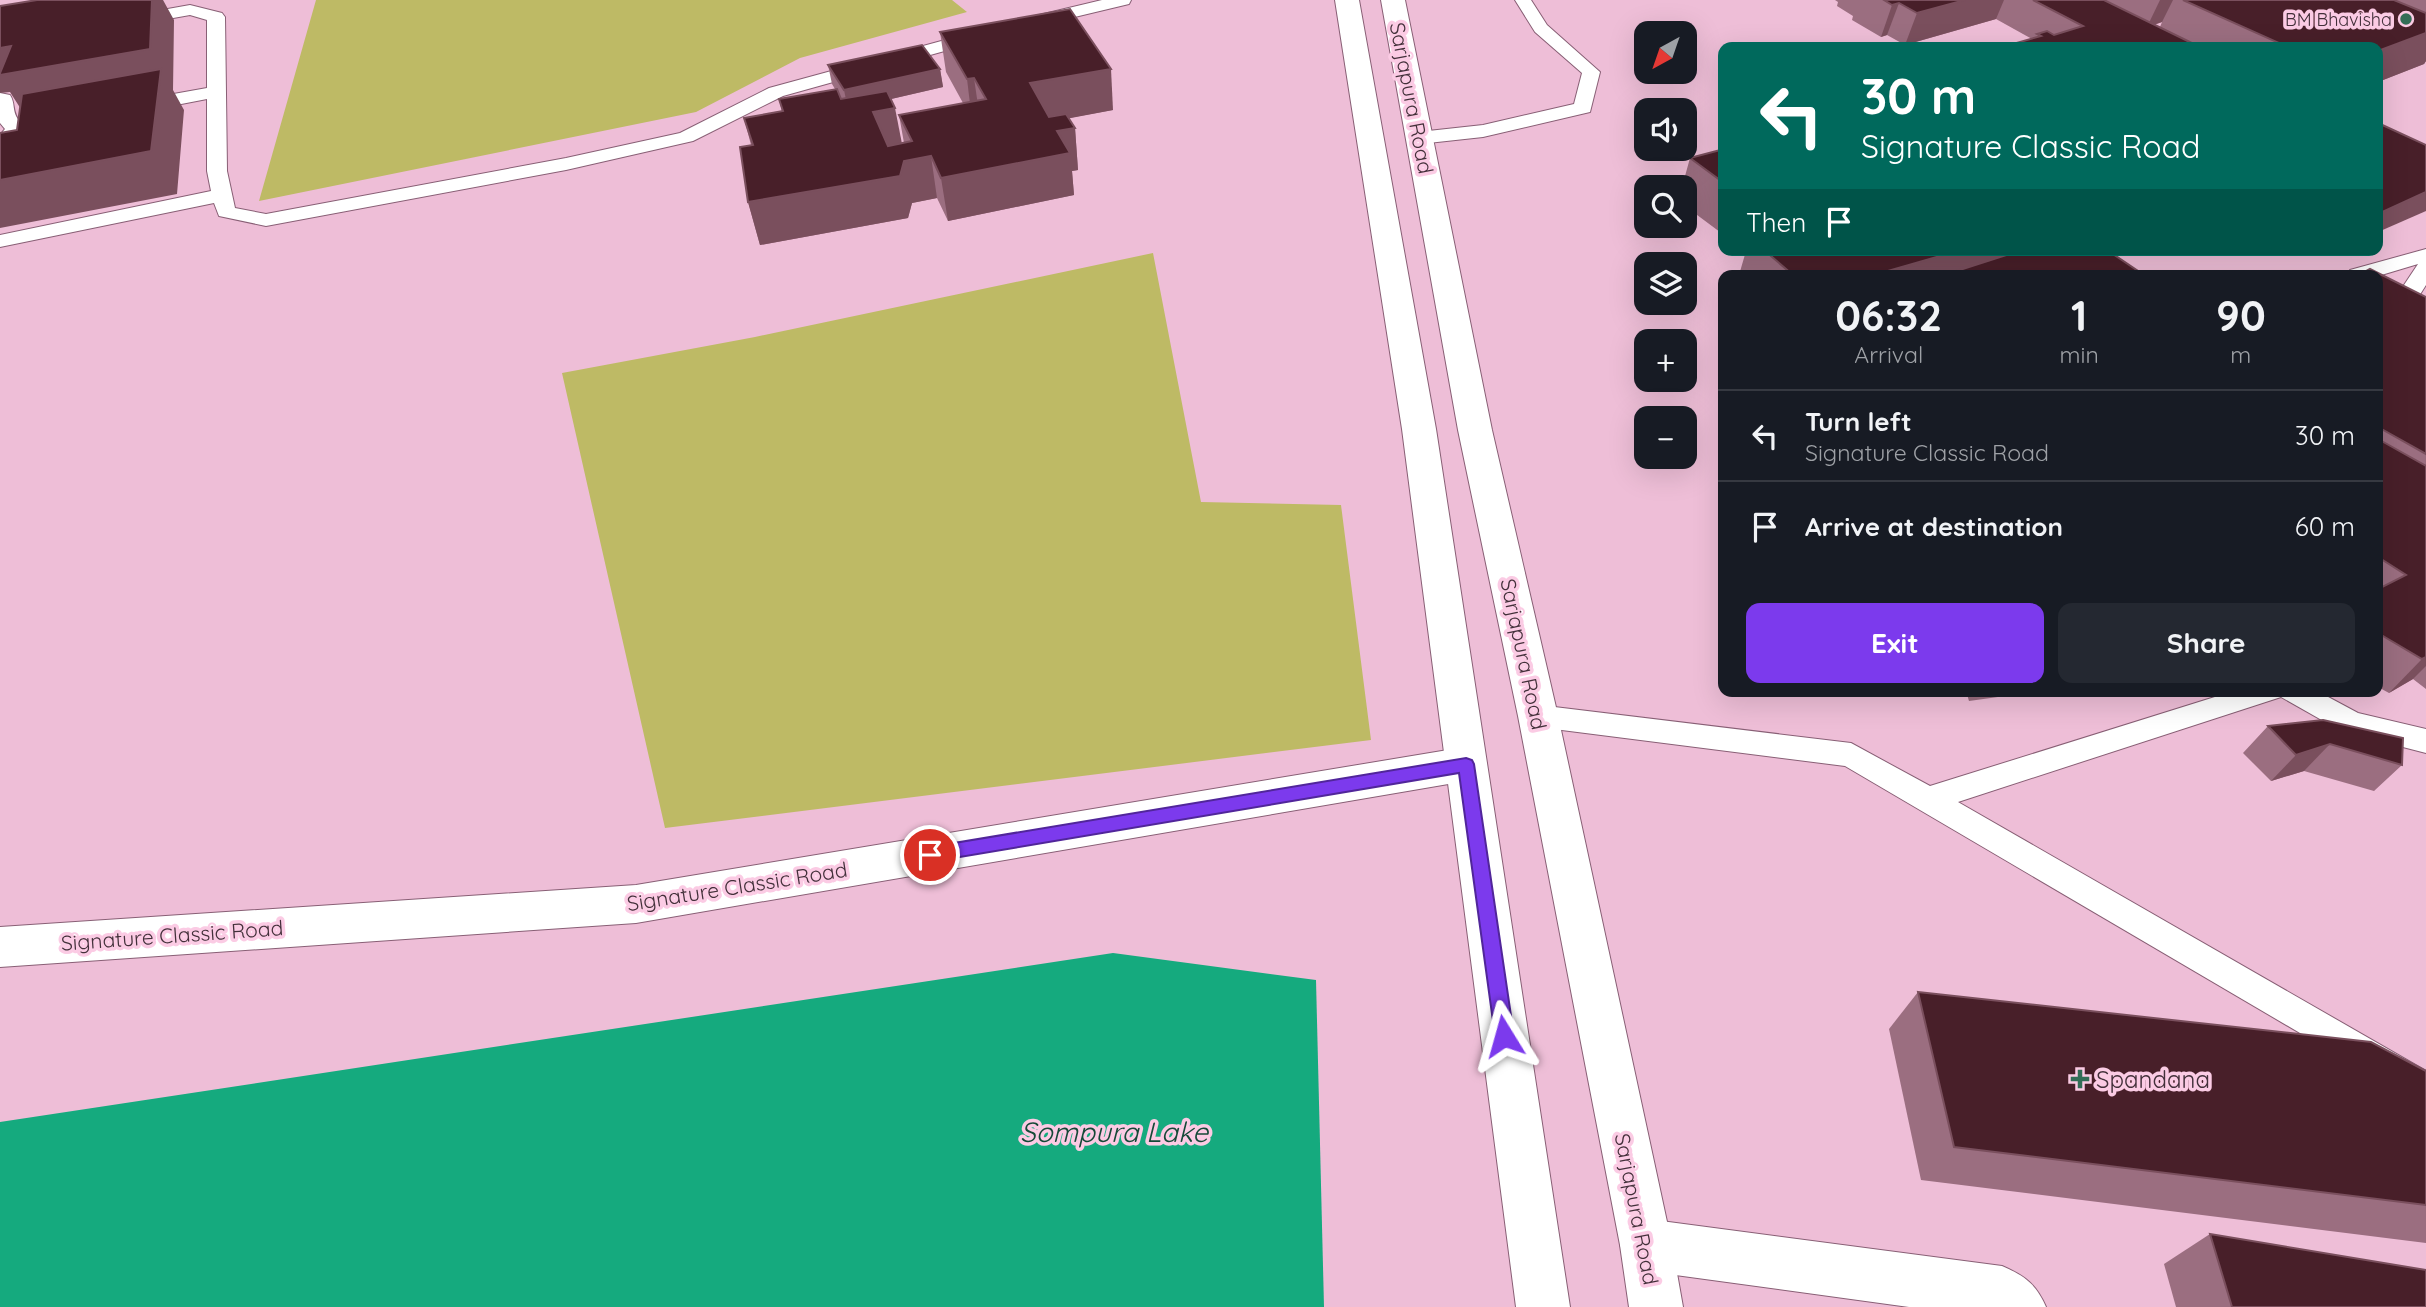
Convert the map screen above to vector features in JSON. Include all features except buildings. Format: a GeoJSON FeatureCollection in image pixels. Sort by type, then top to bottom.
{"type":"FeatureCollection","features":[{"type":"Feature","properties":{"kind":"main road"},"geometry":{"type":"LineString","coordinates":[[1347,0],[1419,429],[1543,1307]]}},
{"type":"Feature","properties":{"kind":"main road","name":"Sarjapura Road"},"geometry":{"type":"LineString","coordinates":[[1393,0],[1475,430],[1538,716],[1646,1245],[1656,1307]]}},
{"type":"Feature","properties":{"kind":"main road"},"geometry":{"type":"LineString","coordinates":[[1419,429],[1475,430]]}},
{"type":"Feature","properties":{"kind":"main road","name":"Signature Classic Road"},"geometry":{"type":"LineString","coordinates":[[0,947],[636,904],[1466,764]]}},
{"type":"Feature","properties":{"kind":"main road"},"geometry":{"type":"LineString","coordinates":[[1646,1245],[2002,1293],[2019,1307]]}},
{"type":"Feature","properties":{"kind":"lane"},"geometry":{"type":"LineString","coordinates":[[1024,24],[1123,0]]}},
{"type":"Feature","properties":{"kind":"lane"},"geometry":{"type":"LineString","coordinates":[[1419,138],[1483,131],[1583,108],[1591,72],[1541,28],[1523,0]]}},
{"type":"Feature","properties":{"kind":"lane"},"geometry":{"type":"LineString","coordinates":[[122,22],[190,10],[216,17],[217,171],[226,212],[266,220],[566,164],[686,137],[775,92],[998,31]]}},
{"type":"Feature","properties":{"kind":"lane"},"geometry":{"type":"LineString","coordinates":[[123,109],[216,92]]}},
{"type":"Feature","properties":{"kind":"lane"},"geometry":{"type":"LineString","coordinates":[[0,99],[3,99],[3,114],[15,128]]}},
{"type":"Feature","properties":{"kind":"lane"},"geometry":{"type":"LineString","coordinates":[[0,149],[15,128],[69,119]]}},
{"type":"Feature","properties":{"kind":"lane"},"geometry":{"type":"LineString","coordinates":[[0,241],[222,195]]}},
{"type":"Feature","properties":{"kind":"lane"},"geometry":{"type":"LineString","coordinates":[[2375,270],[2426,255]]}},
{"type":"Feature","properties":{"kind":"lane"},"geometry":{"type":"LineString","coordinates":[[2426,268],[2401,306],[2426,318]]}},
{"type":"Feature","properties":{"kind":"lane"},"geometry":{"type":"LineString","coordinates":[[1927,799],[2251,697]]}},
{"type":"Feature","properties":{"kind":"lane"},"geometry":{"type":"LineString","coordinates":[[2303,697],[2351,723],[2426,741]]}},
{"type":"Feature","properties":{"kind":"lane"},"geometry":{"type":"LineString","coordinates":[[1538,716],[1851,755],[2426,1090]]}},
{"type":"Feature","properties":{"kind":"shaded area"},"geometry":{"type":"Polygon","coordinates":[[[316,0],[952,0],[967,12],[800,58],[696,112],[259,201],[316,0]]]}},
{"type":"Feature","properties":{"kind":"shaded area"},"geometry":{"type":"Polygon","coordinates":[[[1153,253],[1201,502],[1341,505],[1371,740],[665,828],[562,373],[755,337],[1153,253]]]}},
{"type":"Feature","properties":{"kind":"water","name":"Sompura Lake"},"geometry":{"type":"Polygon","coordinates":[[[1113,953],[1316,980],[1324,1307],[0,1307],[0,1122],[1113,953]]]}},
{"type":"Feature","properties":{"kind":"place","name":"BM Bhavisha"},"geometry":{"type":"Point","coordinates":[2406,19]}},
{"type":"Feature","properties":{"kind":"place","name":"Spandana"},"geometry":{"type":"Point","coordinates":[2080,1079]}},
{"type":"Feature","properties":{"kind":"route"},"geometry":{"type":"LineString","coordinates":[[930,855],[1466,764],[1504,1036]]}}]}
